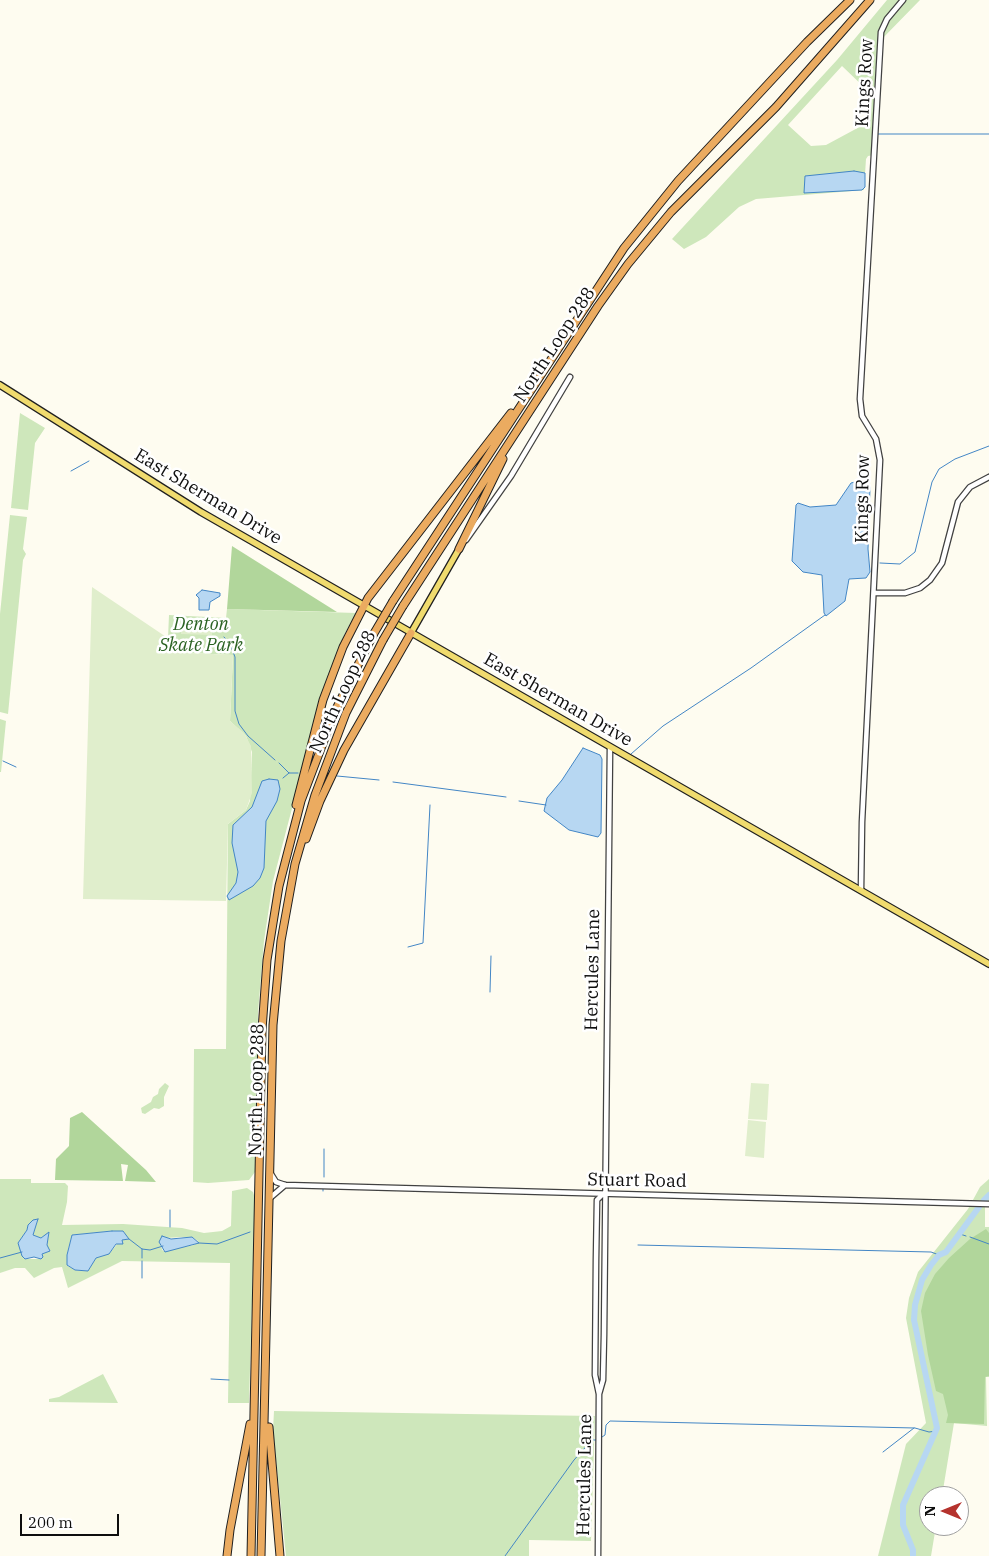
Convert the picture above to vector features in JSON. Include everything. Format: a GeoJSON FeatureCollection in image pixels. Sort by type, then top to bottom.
{"type":"FeatureCollection","features":[{"type":"Feature","properties":{"kind":"highway","name":"North Loop 288"},"geometry":{"type":"LineString","coordinates":[[251,1556],[258,1184],[264,999],[272,923],[288,849],[306,787],[328,726],[393,601],[624,248],[646,218],[757,95],[850,0]]}},
{"type":"Feature","properties":{"kind":"highway","name":"North Loop 288"},"geometry":{"type":"LineString","coordinates":[[261,1556],[275,996],[281,941],[290,887],[306,823],[334,740],[383,640],[403,606],[598,306],[642,245],[695,187],[800,81],[870,0]]}},
{"type":"Feature","properties":{"kind":"highway"},"geometry":{"type":"LineString","coordinates":[[288,849],[294,813],[323,700],[343,647],[364,606],[378,582],[509,414],[522,402]]}},
{"type":"Feature","properties":{"kind":"highway"},"geometry":{"type":"LineString","coordinates":[[459,549],[481,500],[524,419]]}},
{"type":"Feature","properties":{"kind":"highway"},"geometry":{"type":"LineString","coordinates":[[290,887],[312,820],[332,773],[411,633]]}},
{"type":"Feature","properties":{"kind":"highway"},"geometry":{"type":"LineString","coordinates":[[266,1340],[269,1439],[280,1556]]}},
{"type":"Feature","properties":{"kind":"highway"},"geometry":{"type":"LineString","coordinates":[[227,1556],[230,1530],[249,1431],[254,1379]]}},
{"type":"Feature","properties":{"kind":"main road","name":"East Sherman Drive"},"geometry":{"type":"LineString","coordinates":[[0,385],[201,512],[989,964]]}},
{"type":"Feature","properties":{"kind":"main road","name":"North Loop 288"},"geometry":{"type":"LineString","coordinates":[[411,633],[459,549]]}},
{"type":"Feature","properties":{"kind":"street","name":"Kings Row"},"geometry":{"type":"LineString","coordinates":[[861,890],[862,822],[880,456],[876,439],[862,416],[860,399],[881,36],[885,22],[904,0]]}},
{"type":"Feature","properties":{"kind":"street","name":"North Loop 288"},"geometry":{"type":"LineString","coordinates":[[459,549],[510,476],[570,377]]}},
{"type":"Feature","properties":{"kind":"street"},"geometry":{"type":"LineString","coordinates":[[874,593],[905,593],[920,588],[930,580],[942,563],[958,502],[970,488],[989,477]]}},
{"type":"Feature","properties":{"kind":"street","name":"Hercules Lane"},"geometry":{"type":"LineString","coordinates":[[599,1394],[604,1379],[604,1194],[610,747]]}},
{"type":"Feature","properties":{"kind":"street"},"geometry":{"type":"LineString","coordinates":[[270,1171],[273,1178],[285,1185]]}},
{"type":"Feature","properties":{"kind":"street"},"geometry":{"type":"LineString","coordinates":[[269,1200],[276,1190],[285,1185]]}},
{"type":"Feature","properties":{"kind":"street","name":"Stuart Road"},"geometry":{"type":"LineString","coordinates":[[285,1185],[989,1204]]}},
{"type":"Feature","properties":{"kind":"street","name":"Hercules Lane"},"geometry":{"type":"LineString","coordinates":[[598,1556],[599,1394],[594,1375],[597,1200],[604,1194]]}},
{"type":"Feature","properties":{"kind":"green space"},"geometry":{"type":"Polygon","coordinates":[[[887,0],[920,0],[880,41],[874,155],[868,156],[866,159],[864,190],[756,199],[739,207],[706,237],[684,249],[672,239],[837,60],[887,0]],[[842,66],[788,125],[811,146],[826,145],[865,124],[866,89],[842,66]]]}},
{"type":"Feature","properties":{"kind":"green space"},"geometry":{"type":"Polygon","coordinates":[[[20,413],[45,428],[35,443],[28,510],[11,508],[20,413]]]}},
{"type":"Feature","properties":{"kind":"green space"},"geometry":{"type":"Polygon","coordinates":[[[10,515],[27,517],[23,549],[26,554],[23,560],[8,714],[0,712],[0,614],[10,515]]]}},
{"type":"Feature","properties":{"kind":"green space"},"geometry":{"type":"Polygon","coordinates":[[[232,546],[337,612],[227,609],[232,546]]]}},
{"type":"Feature","properties":{"kind":"green space"},"geometry":{"type":"Polygon","coordinates":[[[92,587],[190,653],[233,655],[230,721],[244,733],[251,746],[252,793],[246,810],[228,824],[226,901],[83,899],[92,587]]]}},
{"type":"Feature","properties":{"kind":"green space","name":"Denton Skate Park"},"geometry":{"type":"Polygon","coordinates":[[[227,609],[356,613],[345,633],[323,690],[273,881],[264,941],[258,1012],[255,1172],[249,1180],[208,1183],[193,1182],[194,1049],[226,1049],[228,824],[246,810],[250,801],[252,752],[246,736],[230,721],[233,655],[190,653],[168,638],[169,615],[226,618],[227,609]]]}},
{"type":"Feature","properties":{"kind":"green space"},"geometry":{"type":"Polygon","coordinates":[[[185,619],[212,619],[212,635],[181,634],[181,623],[185,623],[185,619]]]}},
{"type":"Feature","properties":{"kind":"green space"},"geometry":{"type":"Polygon","coordinates":[[[0,719],[6,721],[1,772],[0,772],[0,719]]]}},
{"type":"Feature","properties":{"kind":"green space"},"geometry":{"type":"Polygon","coordinates":[[[165,1083],[169,1086],[164,1097],[164,1106],[159,1109],[154,1108],[145,1114],[142,1113],[141,1108],[151,1102],[165,1083]]]}},
{"type":"Feature","properties":{"kind":"green space"},"geometry":{"type":"Polygon","coordinates":[[[751,1083],[769,1084],[767,1120],[748,1119],[751,1083]]]}},
{"type":"Feature","properties":{"kind":"green space"},"geometry":{"type":"Polygon","coordinates":[[[82,1112],[146,1170],[156,1182],[125,1181],[128,1165],[121,1164],[123,1181],[55,1180],[56,1159],[69,1146],[70,1118],[82,1112]]]}},
{"type":"Feature","properties":{"kind":"green space"},"geometry":{"type":"Polygon","coordinates":[[[748,1120],[766,1122],[764,1158],[745,1156],[748,1120]]]}},
{"type":"Feature","properties":{"kind":"green space"},"geometry":{"type":"Polygon","coordinates":[[[0,1179],[31,1179],[31,1183],[65,1183],[68,1186],[67,1202],[62,1225],[123,1224],[182,1228],[204,1233],[222,1231],[231,1226],[232,1191],[247,1188],[253,1192],[255,1198],[249,1403],[228,1403],[230,1263],[122,1261],[68,1288],[62,1267],[54,1268],[34,1278],[25,1268],[15,1268],[0,1273],[0,1179]],[[38,1219],[28,1225],[27,1230],[18,1243],[24,1259],[40,1259],[43,1257],[42,1254],[50,1251],[47,1246],[49,1233],[41,1238],[33,1235],[38,1219]],[[112,1231],[72,1235],[67,1254],[68,1266],[75,1270],[88,1271],[96,1258],[109,1254],[118,1243],[123,1243],[122,1240],[126,1237],[124,1232],[112,1231]],[[192,1237],[166,1238],[159,1242],[163,1251],[194,1245],[198,1241],[192,1237]]]}},
{"type":"Feature","properties":{"kind":"green space"},"geometry":{"type":"Polygon","coordinates":[[[989,1179],[989,1205],[985,1207],[985,1227],[989,1227],[989,1377],[986,1377],[987,1426],[954,1423],[944,1486],[919,1486],[919,1536],[934,1536],[931,1556],[878,1556],[906,1444],[926,1423],[906,1318],[909,1298],[918,1272],[968,1209],[980,1187],[989,1179]]]}},
{"type":"Feature","properties":{"kind":"green space"},"geometry":{"type":"Polygon","coordinates":[[[986,1229],[989,1233],[989,1376],[985,1377],[984,1424],[946,1423],[948,1415],[943,1394],[936,1391],[921,1311],[925,1293],[935,1274],[970,1239],[986,1229]]]}},
{"type":"Feature","properties":{"kind":"green space"},"geometry":{"type":"Polygon","coordinates":[[[103,1374],[118,1403],[49,1402],[49,1399],[59,1397],[103,1374]]]}},
{"type":"Feature","properties":{"kind":"green space"},"geometry":{"type":"Polygon","coordinates":[[[274,1411],[595,1416],[591,1541],[529,1540],[529,1556],[286,1556],[273,1430],[274,1411]]]}},
{"type":"Feature","properties":{"kind":"water"},"geometry":{"type":"Polygon","coordinates":[[[854,171],[865,173],[865,187],[862,190],[804,193],[805,176],[854,171]]]}},
{"type":"Feature","properties":{"kind":"water"},"geometry":{"type":"Polygon","coordinates":[[[863,480],[869,483],[870,488],[868,549],[870,572],[866,578],[849,579],[845,601],[826,616],[824,613],[822,575],[803,572],[792,561],[796,505],[798,503],[810,507],[836,505],[851,483],[863,480]]]}},
{"type":"Feature","properties":{"kind":"water"},"geometry":{"type":"Polygon","coordinates":[[[202,590],[220,593],[220,596],[210,602],[209,610],[199,610],[199,598],[196,595],[202,590]]]}},
{"type":"Feature","properties":{"kind":"water"},"geometry":{"type":"Polygon","coordinates":[[[583,748],[600,755],[602,759],[601,833],[598,837],[569,830],[544,811],[547,798],[562,780],[583,748]]]}},
{"type":"Feature","properties":{"kind":"water"},"geometry":{"type":"Polygon","coordinates":[[[269,779],[278,780],[280,789],[277,801],[266,821],[264,868],[260,878],[253,886],[229,900],[227,896],[236,883],[238,872],[232,843],[233,825],[252,807],[262,781],[269,779]]]}},
{"type":"Feature","properties":{"kind":"water"},"geometry":{"type":"Polygon","coordinates":[[[38,1219],[33,1235],[41,1238],[49,1232],[47,1245],[50,1251],[42,1254],[43,1257],[41,1259],[34,1257],[25,1259],[22,1256],[18,1243],[27,1230],[28,1225],[33,1220],[38,1219]]]}},
{"type":"Feature","properties":{"kind":"water"},"geometry":{"type":"Polygon","coordinates":[[[123,1231],[129,1239],[122,1240],[123,1244],[116,1244],[109,1254],[96,1258],[88,1271],[75,1270],[67,1265],[67,1255],[72,1235],[123,1231]]]}},
{"type":"Feature","properties":{"kind":"water"},"geometry":{"type":"Polygon","coordinates":[[[162,1236],[171,1239],[192,1237],[199,1243],[165,1252],[159,1242],[162,1236]]]}},
{"type":"Feature","properties":{"kind":"waterway"},"geometry":{"type":"LineString","coordinates":[[878,134],[989,134]]}},
{"type":"Feature","properties":{"kind":"waterway"},"geometry":{"type":"LineString","coordinates":[[880,563],[900,564],[915,552],[932,482],[939,469],[955,459],[989,446]]}},
{"type":"Feature","properties":{"kind":"waterway"},"geometry":{"type":"LineString","coordinates":[[71,471],[89,461]]}},
{"type":"Feature","properties":{"kind":"waterway"},"geometry":{"type":"LineString","coordinates":[[631,754],[663,726],[751,668],[825,615]]}},
{"type":"Feature","properties":{"kind":"waterway"},"geometry":{"type":"LineString","coordinates":[[224,637],[230,644],[235,657],[235,711],[239,724],[248,736],[275,760]]}},
{"type":"Feature","properties":{"kind":"waterway"},"geometry":{"type":"LineString","coordinates":[[3,761],[16,767]]}},
{"type":"Feature","properties":{"kind":"waterway"},"geometry":{"type":"LineString","coordinates":[[279,763],[289,773],[298,773]]}},
{"type":"Feature","properties":{"kind":"waterway"},"geometry":{"type":"LineString","coordinates":[[283,778],[289,773]]}},
{"type":"Feature","properties":{"kind":"waterway"},"geometry":{"type":"LineString","coordinates":[[337,776],[379,780]]}},
{"type":"Feature","properties":{"kind":"waterway"},"geometry":{"type":"LineString","coordinates":[[393,782],[506,797]]}},
{"type":"Feature","properties":{"kind":"waterway"},"geometry":{"type":"LineString","coordinates":[[519,801],[546,805]]}},
{"type":"Feature","properties":{"kind":"waterway"},"geometry":{"type":"LineString","coordinates":[[408,947],[423,943],[430,805]]}},
{"type":"Feature","properties":{"kind":"waterway"},"geometry":{"type":"LineString","coordinates":[[490,992],[491,956]]}},
{"type":"Feature","properties":{"kind":"waterway"},"geometry":{"type":"LineString","coordinates":[[324,1149],[324,1177]]}},
{"type":"Feature","properties":{"kind":"waterway"},"geometry":{"type":"LineString","coordinates":[[984,1200],[989,1195]]}},
{"type":"Feature","properties":{"kind":"waterway"},"geometry":{"type":"LineString","coordinates":[[913,1556],[913,1550],[903,1525],[903,1505],[937,1428],[914,1320],[915,1305],[922,1280],[931,1265],[939,1255],[946,1252],[979,1207]]}},
{"type":"Feature","properties":{"kind":"waterway"},"geometry":{"type":"LineString","coordinates":[[170,1210],[170,1227]]}},
{"type":"Feature","properties":{"kind":"waterway"},"geometry":{"type":"LineString","coordinates":[[199,1243],[217,1244],[250,1232]]}},
{"type":"Feature","properties":{"kind":"waterway"},"geometry":{"type":"LineString","coordinates":[[960,1234],[966,1236]]}},
{"type":"Feature","properties":{"kind":"waterway"},"geometry":{"type":"LineString","coordinates":[[970,1237],[989,1244]]}},
{"type":"Feature","properties":{"kind":"waterway"},"geometry":{"type":"LineString","coordinates":[[129,1239],[142,1249],[150,1250],[163,1246]]}},
{"type":"Feature","properties":{"kind":"waterway"},"geometry":{"type":"LineString","coordinates":[[638,1245],[931,1252],[939,1255]]}},
{"type":"Feature","properties":{"kind":"waterway"},"geometry":{"type":"LineString","coordinates":[[142,1249],[142,1258]]}},
{"type":"Feature","properties":{"kind":"waterway"},"geometry":{"type":"LineString","coordinates":[[0,1258],[22,1252]]}},
{"type":"Feature","properties":{"kind":"waterway"},"geometry":{"type":"LineString","coordinates":[[142,1261],[142,1278]]}},
{"type":"Feature","properties":{"kind":"waterway"},"geometry":{"type":"LineString","coordinates":[[211,1379],[229,1380]]}},
{"type":"Feature","properties":{"kind":"waterway"},"geometry":{"type":"LineString","coordinates":[[602,1437],[605,1435],[606,1425],[610,1421],[915,1428],[929,1432],[937,1431]]}},
{"type":"Feature","properties":{"kind":"waterway"},"geometry":{"type":"LineString","coordinates":[[883,1452],[914,1428]]}},
{"type":"Feature","properties":{"kind":"waterway"},"geometry":{"type":"LineString","coordinates":[[505,1556],[574,1460],[592,1440],[596,1440]]}}]}
